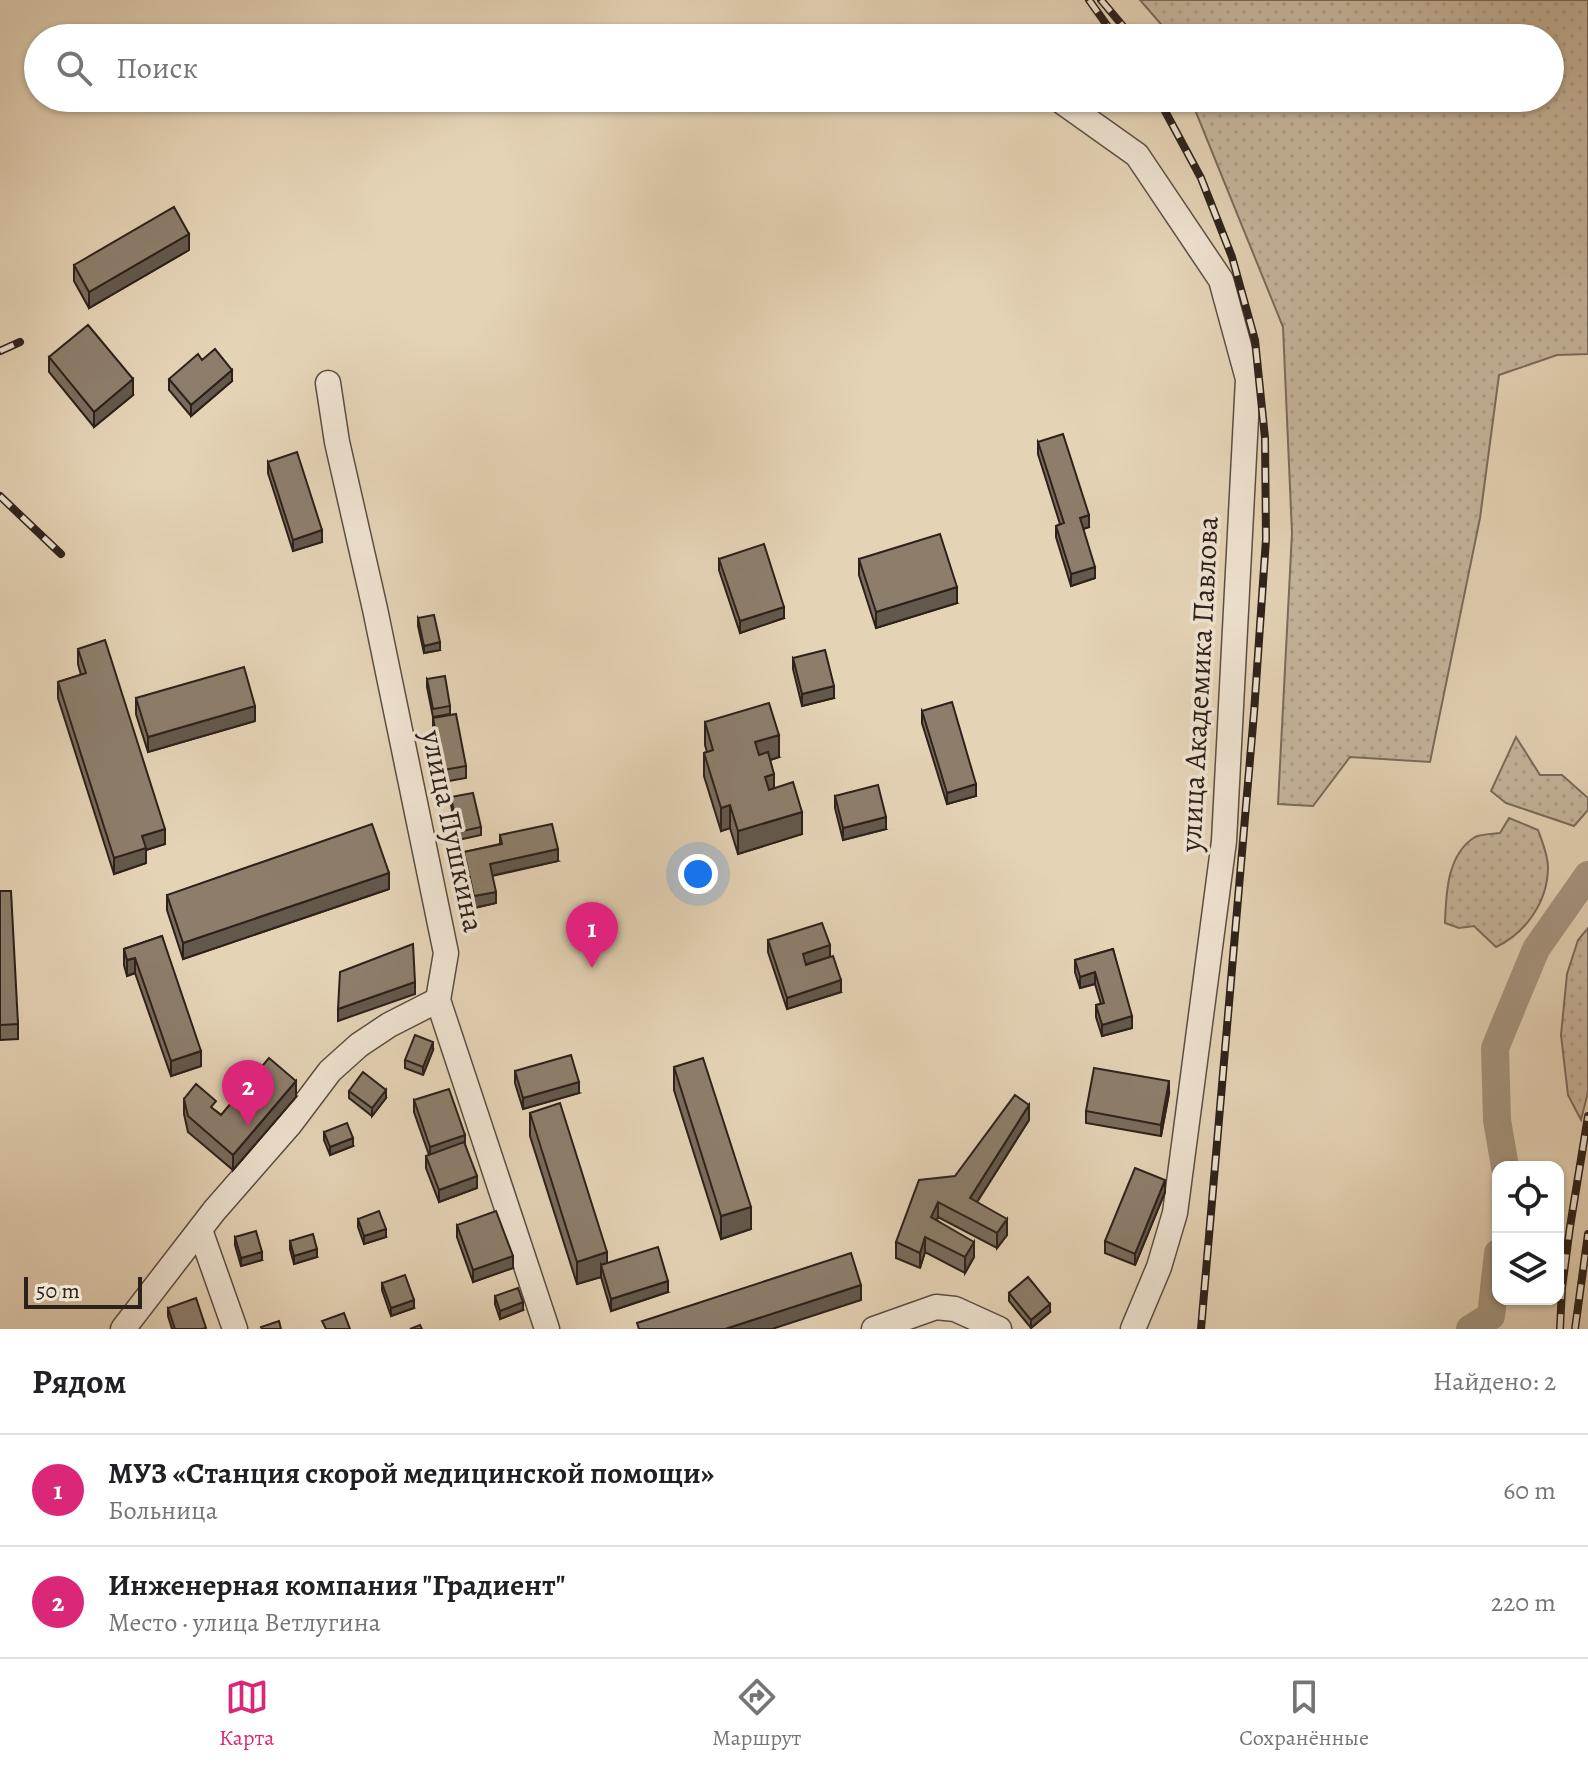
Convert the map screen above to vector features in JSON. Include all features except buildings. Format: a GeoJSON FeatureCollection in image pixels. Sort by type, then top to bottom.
{"type":"FeatureCollection","features":[{"type":"Feature","properties":{"kind":"street","name":"улица Академика Павлова"},"geometry":{"type":"LineString","coordinates":[[1076,112],[1137,155],[1221,280],[1248,379],[1224,841],[1175,1213],[1159,1267],[1133,1329]]}},
{"type":"Feature","properties":{"kind":"street","name":"улица Пушкина"},"geometry":{"type":"LineString","coordinates":[[328,383],[337,442],[446,953],[438,1000],[547,1329]]}},
{"type":"Feature","properties":{"kind":"street"},"geometry":{"type":"LineString","coordinates":[[123,1329],[330,1071],[379,1031],[438,1000]]}},
{"type":"Feature","properties":{"kind":"street"},"geometry":{"type":"LineString","coordinates":[[200,1230],[235,1329]]}},
{"type":"Feature","properties":{"kind":"street"},"geometry":{"type":"LineString","coordinates":[[874,1329],[936,1307],[955,1309],[999,1329]]}},
{"type":"Feature","properties":{"kind":"shaded area"},"geometry":{"type":"Polygon","coordinates":[[[1140,0],[1588,0],[1588,354],[1557,355],[1499,375],[1480,518],[1430,762],[1350,757],[1313,806],[1278,804],[1292,533],[1283,327],[1196,112],[1564,112],[1564,24],[1161,24],[1140,0]]]}},
{"type":"Feature","properties":{"kind":"shaded area"},"geometry":{"type":"Polygon","coordinates":[[[1516,737],[1540,775],[1562,775],[1588,798],[1588,810],[1574,826],[1506,803],[1491,791],[1516,737]]]}},
{"type":"Feature","properties":{"kind":"shaded area"},"geometry":{"type":"Polygon","coordinates":[[[1509,818],[1538,830],[1547,858],[1547,880],[1539,904],[1526,924],[1496,947],[1474,926],[1459,928],[1445,923],[1446,900],[1453,864],[1466,844],[1475,837],[1500,833],[1509,818]]]}},
{"type":"Feature","properties":{"kind":"shaded area"},"geometry":{"type":"Polygon","coordinates":[[[1588,928],[1588,1092],[1581,1120],[1568,1095],[1561,1035],[1567,974],[1578,940],[1588,928]]]}},
{"type":"Feature","properties":{"kind":"waterway"},"geometry":{"type":"LineString","coordinates":[[1504,1161],[1497,1120],[1495,1048],[1536,949],[1588,875]]}},
{"type":"Feature","properties":{"kind":"waterway"},"geometry":{"type":"LineString","coordinates":[[1470,1329],[1491,1316],[1492,1305]]}},
{"type":"Feature","properties":{"kind":"railway"},"geometry":{"type":"LineString","coordinates":[[1089,0],[1106,24]]}},
{"type":"Feature","properties":{"kind":"railway"},"geometry":{"type":"LineString","coordinates":[[1101,0],[1121,24]]}},
{"type":"Feature","properties":{"kind":"railway"},"geometry":{"type":"LineString","coordinates":[[1166,112],[1201,178],[1232,257],[1255,340],[1265,438],[1266,539],[1254,713],[1201,1329]]}},
{"type":"Feature","properties":{"kind":"railway"},"geometry":{"type":"LineString","coordinates":[[0,351],[20,342]]}},
{"type":"Feature","properties":{"kind":"railway"},"geometry":{"type":"LineString","coordinates":[[0,496],[61,554]]}},
{"type":"Feature","properties":{"kind":"railway"},"geometry":{"type":"LineString","coordinates":[[1560,1329],[1570,1227],[1588,1116]]}},
{"type":"Feature","properties":{"kind":"railway"},"geometry":{"type":"LineString","coordinates":[[1575,1329],[1588,1234]]}},
{"type":"Feature","properties":{"kind":"place","name":"МУЗ «Станция скорой медицинской помощи»"},"geometry":{"type":"Point","coordinates":[592,968]}},
{"type":"Feature","properties":{"kind":"place","name":"Инженерная компания \"Градиент\""},"geometry":{"type":"Point","coordinates":[248,1126]}}]}
